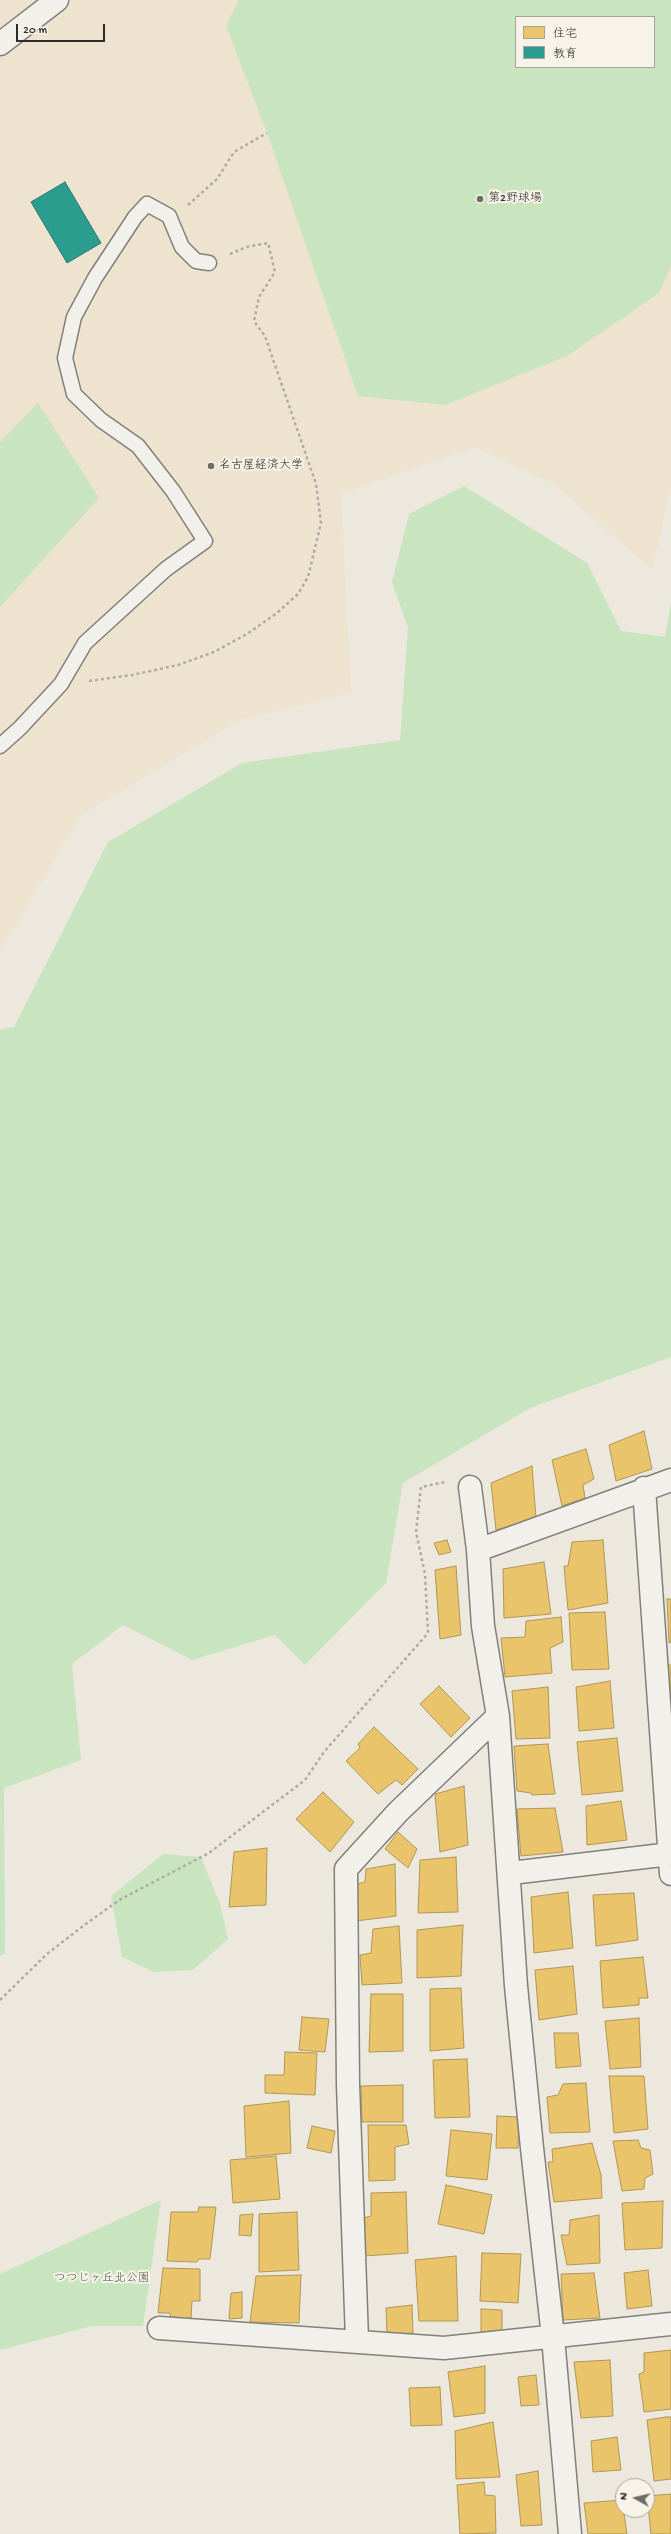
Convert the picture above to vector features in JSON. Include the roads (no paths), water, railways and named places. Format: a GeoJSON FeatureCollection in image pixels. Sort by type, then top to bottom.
{"type":"FeatureCollection","features":[{"type":"Feature","properties":{"kind":"street"},"geometry":{"type":"LineString","coordinates":[[0,44],[57,0]]}},
{"type":"Feature","properties":{"kind":"street"},"geometry":{"type":"LineString","coordinates":[[478,1550],[644,1488],[671,1480]]}},
{"type":"Feature","properties":{"kind":"street"},"geometry":{"type":"LineString","coordinates":[[470,1487],[478,1550],[483,1626],[498,1716],[511,1874],[518,2001],[554,2337],[570,2534]]}},
{"type":"Feature","properties":{"kind":"street"},"geometry":{"type":"LineString","coordinates":[[511,1874],[670,1861],[644,1488]]}},
{"type":"Feature","properties":{"kind":"street"},"geometry":{"type":"LineString","coordinates":[[357,2340],[348,2084],[346,1869],[398,1812],[498,1716]]}},
{"type":"Feature","properties":{"kind":"street"},"geometry":{"type":"LineString","coordinates":[[159,2328],[357,2340],[444,2348],[671,2324]]}},
{"type":"Feature","properties":{"kind":"lane"},"geometry":{"type":"LineString","coordinates":[[0,746],[20,728],[61,684],[85,643],[166,569],[205,541],[173,491],[138,446],[101,420],[74,394],[65,358],[74,317],[95,278],[135,217],[146,204],[169,216],[182,248],[196,261],[209,263]]}},
{"type":"Feature","properties":{"kind":"place","name":"第2野球場"},"geometry":{"type":"Point","coordinates":[480,199]}},
{"type":"Feature","properties":{"kind":"place","name":"名古屋経済大学"},"geometry":{"type":"Point","coordinates":[211,466]}},
{"type":"Feature","properties":{"kind":"park label","name":"つつじヶ丘北公園"},"geometry":{"type":"Point","coordinates":[102,2279]}}]}
